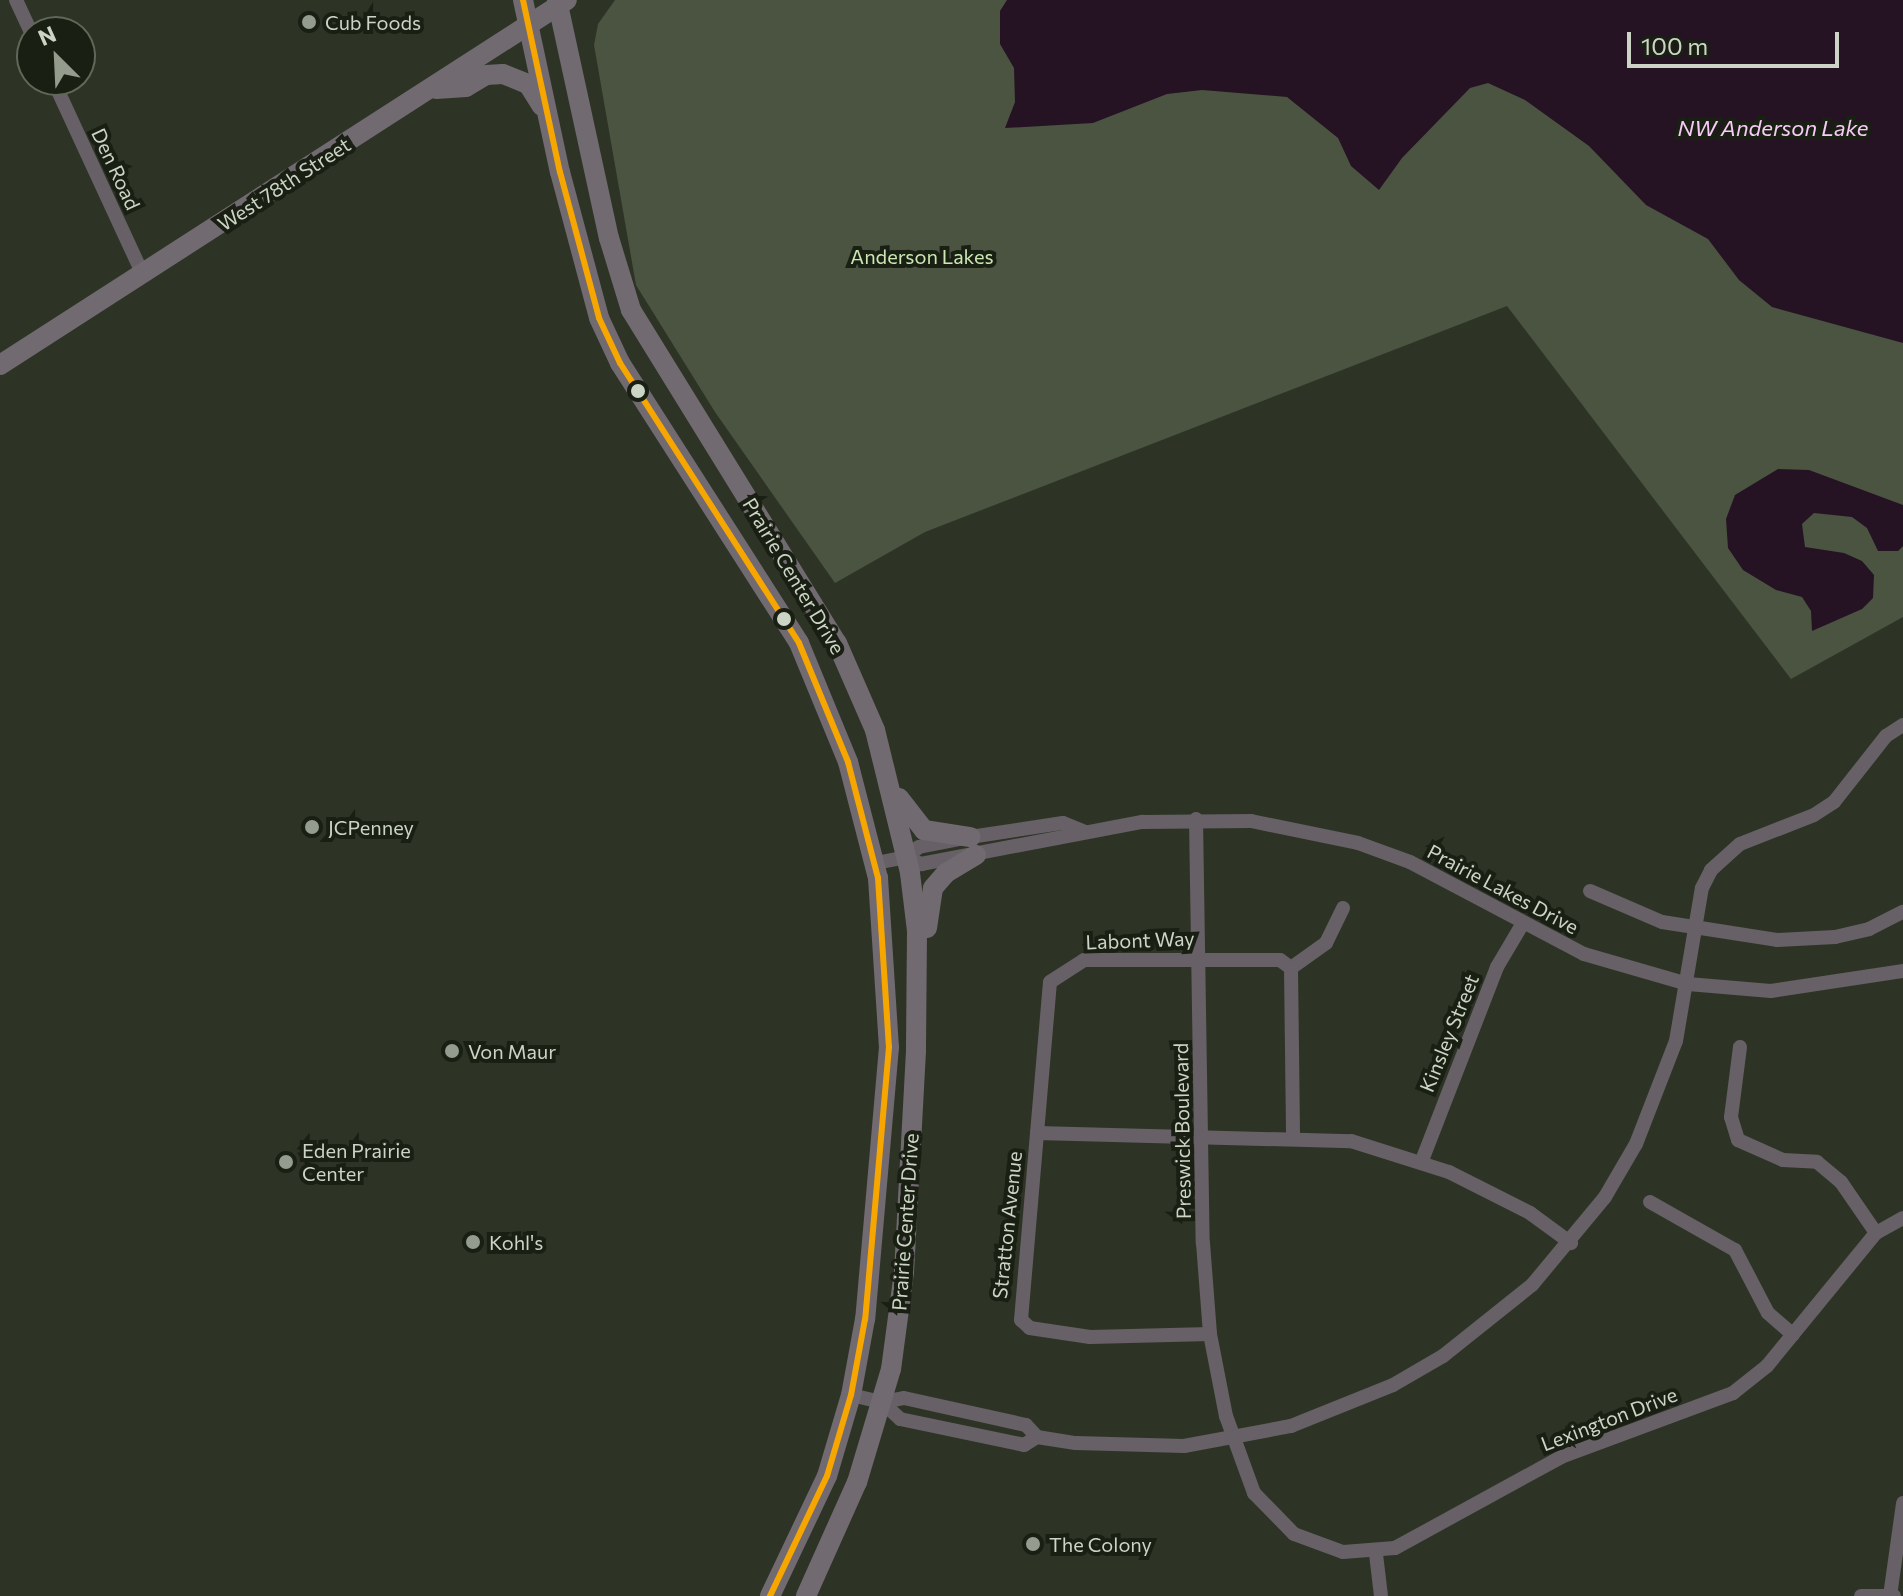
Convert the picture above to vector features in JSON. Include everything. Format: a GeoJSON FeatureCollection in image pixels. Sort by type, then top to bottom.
{"type":"FeatureCollection","features":[{"type":"Feature","properties":{"kind":"main road","name":"Prairie Center Drive"},"geometry":{"type":"LineString","coordinates":[[523,0],[587,286],[609,341],[799,643],[848,762],[876,863],[888,973],[889,1047],[865,1319],[851,1395],[827,1476],[770,1596]]}},
{"type":"Feature","properties":{"kind":"main road","name":"Prairie Center Drive"},"geometry":{"type":"LineString","coordinates":[[561,2],[609,238],[631,310],[837,643],[875,730],[907,857],[917,931],[916,1051],[904,1272],[882,1402],[838,1533],[806,1596]]}},
{"type":"Feature","properties":{"kind":"main road","name":"West 78th Street"},"geometry":{"type":"LineString","coordinates":[[0,365],[529,27],[561,2]]}},
{"type":"Feature","properties":{"kind":"main road"},"geometry":{"type":"LineString","coordinates":[[432,89],[466,87],[494,73],[511,75],[528,84],[548,118]]}},
{"type":"Feature","properties":{"kind":"main road"},"geometry":{"type":"LineString","coordinates":[[890,782],[910,818],[924,830],[973,846],[939,879],[928,900],[930,978],[916,1051]]}},
{"type":"Feature","properties":{"kind":"street","name":"Den Road"},"geometry":{"type":"LineString","coordinates":[[60,96],[143,275]]}},
{"type":"Feature","properties":{"kind":"street"},"geometry":{"type":"LineString","coordinates":[[882,1402],[900,1419],[1024,1445],[1037,1437],[1130,1447],[1234,1439],[1343,1408],[1443,1356],[1532,1285],[1571,1243],[1636,1144],[1665,1074],[1688,984],[1702,888],[1724,854],[1834,802],[1886,736],[1903,725]]}},
{"type":"Feature","properties":{"kind":"street","name":"Prairie Lakes Drive"},"geometry":{"type":"LineString","coordinates":[[876,863],[907,857],[921,864],[973,846],[1066,839],[1083,831],[1196,819],[1251,821],[1358,843],[1410,862],[1599,960],[1688,984],[1771,991],[1903,971]]}},
{"type":"Feature","properties":{"kind":"street","name":"Preswick Boulevard"},"geometry":{"type":"LineString","coordinates":[[1196,819],[1210,1334],[1234,1439]]}},
{"type":"Feature","properties":{"kind":"street"},"geometry":{"type":"LineString","coordinates":[[1590,891],[1623,910],[1698,928],[1806,940],[1869,929],[1903,912]]}},
{"type":"Feature","properties":{"kind":"street"},"geometry":{"type":"LineString","coordinates":[[1293,1136],[1291,968],[1326,943],[1343,908]]}},
{"type":"Feature","properties":{"kind":"street","name":"Kinsley Street"},"geometry":{"type":"LineString","coordinates":[[1421,1163],[1497,967],[1523,923]]}},
{"type":"Feature","properties":{"kind":"street","name":"Labont Way"},"geometry":{"type":"LineString","coordinates":[[1037,1133],[1045,995],[1060,971],[1084,960],[1272,957],[1291,968]]}},
{"type":"Feature","properties":{"kind":"street"},"geometry":{"type":"LineString","coordinates":[[1740,1047],[1731,1117],[1738,1140],[1783,1160],[1817,1162],[1841,1182],[1876,1233]]}},
{"type":"Feature","properties":{"kind":"street"},"geometry":{"type":"LineString","coordinates":[[1037,1133],[1293,1136],[1351,1141],[1421,1163],[1530,1213],[1571,1243]]}},
{"type":"Feature","properties":{"kind":"street","name":"Stratton Avenue"},"geometry":{"type":"LineString","coordinates":[[1037,1133],[1018,1314],[1024,1324],[1090,1337],[1210,1334]]}},
{"type":"Feature","properties":{"kind":"street"},"geometry":{"type":"LineString","coordinates":[[1650,1202],[1735,1250],[1768,1313],[1793,1335]]}},
{"type":"Feature","properties":{"kind":"street","name":"Lexington Drive"},"geometry":{"type":"LineString","coordinates":[[1234,1439],[1254,1493],[1287,1528],[1343,1552],[1376,1554],[1424,1535],[1561,1457],[1733,1393],[1767,1366],[1876,1233],[1903,1218]]}},
{"type":"Feature","properties":{"kind":"street"},"geometry":{"type":"LineString","coordinates":[[851,1395],[882,1402],[904,1398],[1026,1425],[1037,1437]]}},
{"type":"Feature","properties":{"kind":"street"},"geometry":{"type":"LineString","coordinates":[[1861,1596],[1891,1596],[1903,1503]]}},
{"type":"Feature","properties":{"kind":"street"},"geometry":{"type":"LineString","coordinates":[[1376,1554],[1381,1596]]}},
{"type":"Feature","properties":{"kind":"green space","name":"Anderson Lakes"},"geometry":{"type":"Polygon","coordinates":[[[615,0],[1903,0],[1903,617],[1791,679],[1507,306],[925,532],[835,583],[715,412],[636,285],[594,45],[598,24],[615,0]]]}},
{"type":"Feature","properties":{"kind":"water","name":"NW Anderson Lake"},"geometry":{"type":"Polygon","coordinates":[[[1007,0],[1903,0],[1903,343],[1772,307],[1739,280],[1708,239],[1646,205],[1589,146],[1525,100],[1488,83],[1470,88],[1402,158],[1379,190],[1351,166],[1338,138],[1287,97],[1202,90],[1167,94],[1093,123],[1005,128],[1015,102],[1014,68],[1000,44],[1000,11],[1007,0]]]}},
{"type":"Feature","properties":{"kind":"water"},"geometry":{"type":"Polygon","coordinates":[[[1778,469],[1809,470],[1903,505],[1903,546],[1898,551],[1878,551],[1867,528],[1852,517],[1814,513],[1802,524],[1805,547],[1844,553],[1862,561],[1874,575],[1873,598],[1862,609],[1812,631],[1811,611],[1802,597],[1776,590],[1743,570],[1728,548],[1726,519],[1735,495],[1778,469]]]}},
{"type":"Feature","properties":{"kind":"transit line"},"geometry":{"type":"LineString","coordinates":[[523,0],[560,172],[599,318],[620,363],[799,643],[848,762],[878,878],[889,1047],[865,1319],[851,1395],[827,1476],[770,1596]]}},
{"type":"Feature","properties":{"kind":"place","name":"Cub Foods"},"geometry":{"type":"Point","coordinates":[309,22]}},
{"type":"Feature","properties":{"kind":"place","name":"JCPenney"},"geometry":{"type":"Point","coordinates":[312,827]}},
{"type":"Feature","properties":{"kind":"place","name":"Von Maur"},"geometry":{"type":"Point","coordinates":[452,1051]}},
{"type":"Feature","properties":{"kind":"place","name":"Eden Prairie Center"},"geometry":{"type":"Point","coordinates":[286,1162]}},
{"type":"Feature","properties":{"kind":"place","name":"Kohl's"},"geometry":{"type":"Point","coordinates":[473,1242]}},
{"type":"Feature","properties":{"kind":"place","name":"The Colony"},"geometry":{"type":"Point","coordinates":[1033,1544]}}]}
